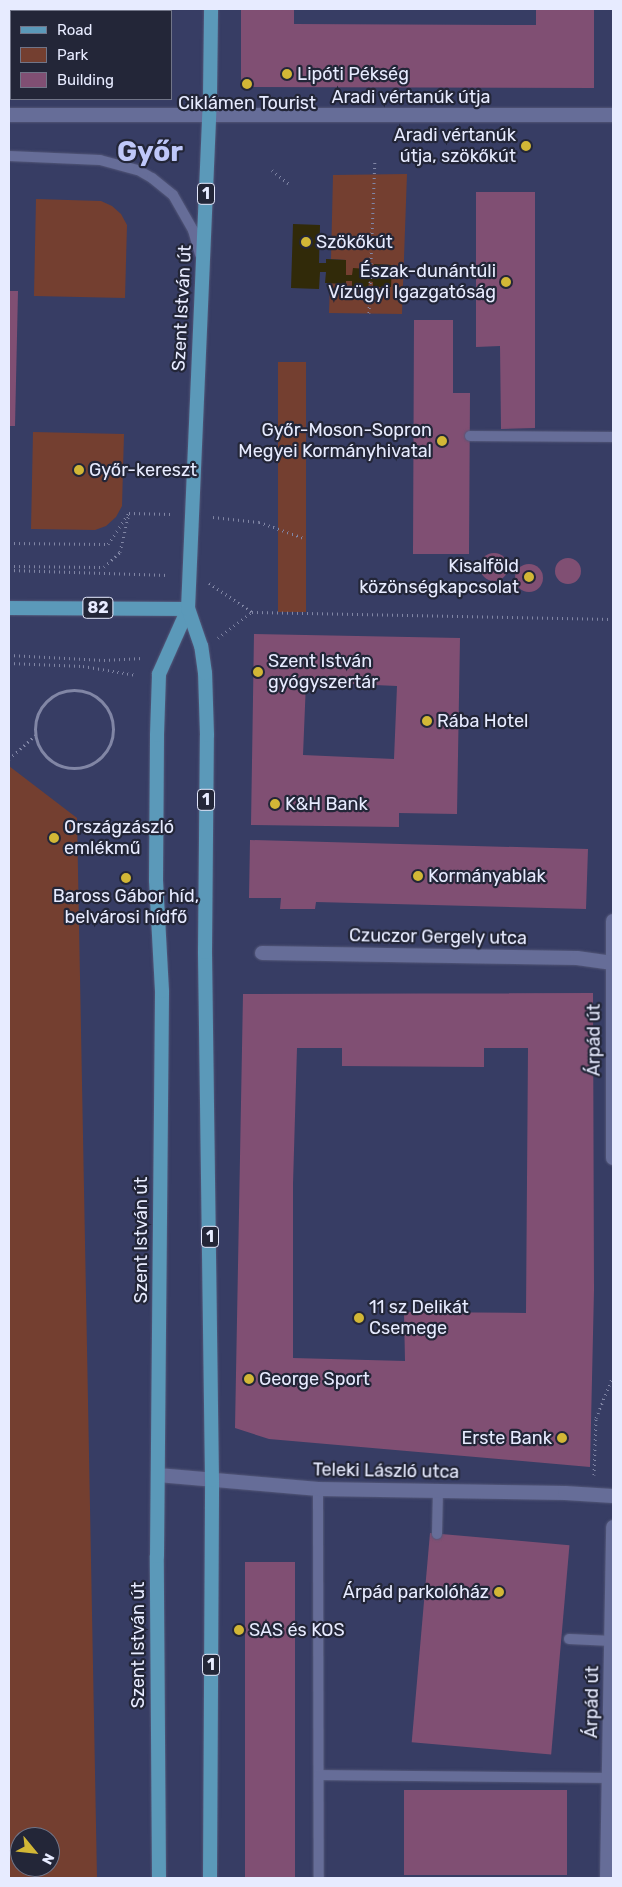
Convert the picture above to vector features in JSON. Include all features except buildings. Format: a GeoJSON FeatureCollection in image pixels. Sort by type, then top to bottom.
{"type":"FeatureCollection","features":[{"type":"Feature","properties":{"kind":"main road","name":"Szent István út"},"geometry":{"type":"LineString","coordinates":[[210,1878],[212,1480],[205,952],[207,735],[205,673],[201,646],[188,609],[188,576],[209,116],[211,9]]}},
{"type":"Feature","properties":{"kind":"main road","name":"82"},"geometry":{"type":"LineString","coordinates":[[9,608],[188,609]]}},
{"type":"Feature","properties":{"kind":"main road","name":"Szent István út"},"geometry":{"type":"LineString","coordinates":[[159,1878],[158,1475],[162,991],[156,880],[157,735],[159,674],[188,609]]}},
{"type":"Feature","properties":{"kind":"street","name":"Aradi vértanúk útja"},"geometry":{"type":"LineString","coordinates":[[9,115],[613,115]]}},
{"type":"Feature","properties":{"kind":"street","name":"Árpád út"},"geometry":{"type":"LineString","coordinates":[[613,921],[613,1158]]}},
{"type":"Feature","properties":{"kind":"street","name":"Czuczor Gergely utca"},"geometry":{"type":"LineString","coordinates":[[262,953],[577,958],[613,962]]}},
{"type":"Feature","properties":{"kind":"street","name":"Teleki László utca"},"geometry":{"type":"LineString","coordinates":[[158,1475],[318,1489],[565,1493],[613,1496]]}},
{"type":"Feature","properties":{"kind":"street","name":"Árpád út"},"geometry":{"type":"LineString","coordinates":[[607,1878],[613,1527]]}},
{"type":"Feature","properties":{"kind":"lane"},"geometry":{"type":"LineString","coordinates":[[9,156],[100,160],[120,164],[152,178],[173,195],[183,209],[199,250],[202,273]]}},
{"type":"Feature","properties":{"kind":"lane"},"geometry":{"type":"LineString","coordinates":[[470,436],[613,437]]}},
{"type":"Feature","properties":{"kind":"lane"},"geometry":{"type":"LineString","coordinates":[[318,1489],[319,1878]]}},
{"type":"Feature","properties":{"kind":"lane"},"geometry":{"type":"LineString","coordinates":[[437,1534],[438,1491]]}},
{"type":"Feature","properties":{"kind":"lane"},"geometry":{"type":"LineString","coordinates":[[569,1639],[612,1641]]}},
{"type":"Feature","properties":{"kind":"lane"},"geometry":{"type":"LineString","coordinates":[[319,1775],[609,1778]]}},
{"type":"Feature","properties":{"kind":"path"},"geometry":{"type":"LineString","coordinates":[[369,313],[375,159]]}},
{"type":"Feature","properties":{"kind":"path"},"geometry":{"type":"LineString","coordinates":[[272,170],[288,183]]}},
{"type":"Feature","properties":{"kind":"path"},"geometry":{"type":"LineString","coordinates":[[128,513],[191,514],[259,522],[304,538]]}},
{"type":"Feature","properties":{"kind":"path"},"geometry":{"type":"LineString","coordinates":[[9,543],[108,544],[128,513]]}},
{"type":"Feature","properties":{"kind":"path"},"geometry":{"type":"LineString","coordinates":[[9,566],[104,567],[120,552],[128,513]]}},
{"type":"Feature","properties":{"kind":"path"},"geometry":{"type":"LineString","coordinates":[[9,570],[188,576],[216,586],[252,612],[613,619]]}},
{"type":"Feature","properties":{"kind":"path"},"geometry":{"type":"LineString","coordinates":[[201,646],[225,634],[252,612]]}},
{"type":"Feature","properties":{"kind":"path"},"geometry":{"type":"LineString","coordinates":[[9,655],[104,660],[167,655]]}},
{"type":"Feature","properties":{"kind":"path"},"geometry":{"type":"LineString","coordinates":[[9,663],[83,666],[136,675]]}},
{"type":"Feature","properties":{"kind":"path"},"geometry":{"type":"LineString","coordinates":[[68,690],[81,690],[102,702],[110,713],[113,726],[112,739],[106,751],[97,760],[78,767],[59,765],[48,758],[39,747],[36,735],[35,723],[39,711],[46,701],[56,694],[68,690]]}},
{"type":"Feature","properties":{"kind":"path"},"geometry":{"type":"LineString","coordinates":[[9,759],[36,735]]}},
{"type":"Feature","properties":{"kind":"path"},"geometry":{"type":"LineString","coordinates":[[595,1461],[596,1418],[613,1376]]}},
{"type":"Feature","properties":{"kind":"green space"},"geometry":{"type":"Polygon","coordinates":[[[407,174],[402,314],[329,313],[330,283],[346,284],[346,281],[352,281],[352,289],[368,290],[368,281],[373,282],[373,286],[392,265],[375,264],[374,279],[346,275],[346,260],[331,259],[333,175],[407,174]]]}},
{"type":"Feature","properties":{"kind":"green space"},"geometry":{"type":"Polygon","coordinates":[[[36,199],[101,201],[112,206],[121,214],[127,225],[125,298],[34,296],[36,199]]]}},
{"type":"Feature","properties":{"kind":"green space"},"geometry":{"type":"Polygon","coordinates":[[[278,362],[306,362],[306,612],[278,612],[278,362]]]}},
{"type":"Feature","properties":{"kind":"green space"},"geometry":{"type":"Polygon","coordinates":[[[33,432],[124,434],[122,506],[116,517],[106,526],[95,530],[31,529],[33,432]]]}},
{"type":"Feature","properties":{"kind":"green space"},"geometry":{"type":"Polygon","coordinates":[[[9,766],[77,818],[97,1878],[9,1878],[9,766]]]}},
{"type":"Feature","properties":{"kind":"shaded area","name":"Szökőkút"},"geometry":{"type":"Polygon","coordinates":[[[293,224],[320,225],[319,263],[326,263],[326,259],[346,260],[346,275],[352,275],[353,268],[368,269],[368,278],[373,279],[374,264],[392,265],[391,287],[373,287],[373,282],[369,281],[368,290],[352,289],[352,281],[346,281],[346,284],[325,283],[326,272],[320,272],[319,289],[291,288],[293,224]]]}},
{"type":"Feature","properties":{"kind":"place","name":"Lipóti Pékség"},"geometry":{"type":"Point","coordinates":[287,74]}},
{"type":"Feature","properties":{"kind":"place","name":"Ciklámen Tourist"},"geometry":{"type":"Point","coordinates":[247,84]}},
{"type":"Feature","properties":{"kind":"place","name":"Aradi vértanúk útja, szökőkút"},"geometry":{"type":"Point","coordinates":[526,146]}},
{"type":"Feature","properties":{"kind":"place","name":"Szökőkút"},"geometry":{"type":"Point","coordinates":[306,242]}},
{"type":"Feature","properties":{"kind":"place","name":"Észak-dunántúli Vízügyi Igazgatóság"},"geometry":{"type":"Point","coordinates":[506,282]}},
{"type":"Feature","properties":{"kind":"place","name":"Győr-Moson-Sopron Megyei Kormányhivatal"},"geometry":{"type":"Point","coordinates":[442,441]}},
{"type":"Feature","properties":{"kind":"place","name":"Győr-kereszt"},"geometry":{"type":"Point","coordinates":[79,470]}},
{"type":"Feature","properties":{"kind":"place","name":"Kisalföld közönségkapcsolat"},"geometry":{"type":"Point","coordinates":[529,577]}},
{"type":"Feature","properties":{"kind":"place","name":"Szent István gyógyszertár"},"geometry":{"type":"Point","coordinates":[258,672]}},
{"type":"Feature","properties":{"kind":"place","name":"Rába Hotel"},"geometry":{"type":"Point","coordinates":[427,721]}},
{"type":"Feature","properties":{"kind":"place","name":"K&H Bank"},"geometry":{"type":"Point","coordinates":[275,804]}},
{"type":"Feature","properties":{"kind":"place","name":"Országzászló emlékmű"},"geometry":{"type":"Point","coordinates":[54,838]}},
{"type":"Feature","properties":{"kind":"place","name":"Kormányablak"},"geometry":{"type":"Point","coordinates":[418,876]}},
{"type":"Feature","properties":{"kind":"place","name":"Baross Gábor híd, belvárosi hídfő"},"geometry":{"type":"Point","coordinates":[126,878]}},
{"type":"Feature","properties":{"kind":"place","name":"11 sz Delikát Csemege"},"geometry":{"type":"Point","coordinates":[359,1318]}},
{"type":"Feature","properties":{"kind":"place","name":"George Sport"},"geometry":{"type":"Point","coordinates":[249,1379]}},
{"type":"Feature","properties":{"kind":"place","name":"Erste Bank"},"geometry":{"type":"Point","coordinates":[562,1438]}},
{"type":"Feature","properties":{"kind":"place","name":"Árpád parkolóház"},"geometry":{"type":"Point","coordinates":[499,1592]}},
{"type":"Feature","properties":{"kind":"place","name":"SAS és KOS"},"geometry":{"type":"Point","coordinates":[239,1630]}},
{"type":"Feature","properties":{"kind":"district","name":"Győr"},"geometry":{"type":"Point","coordinates":[150,152]}}]}
